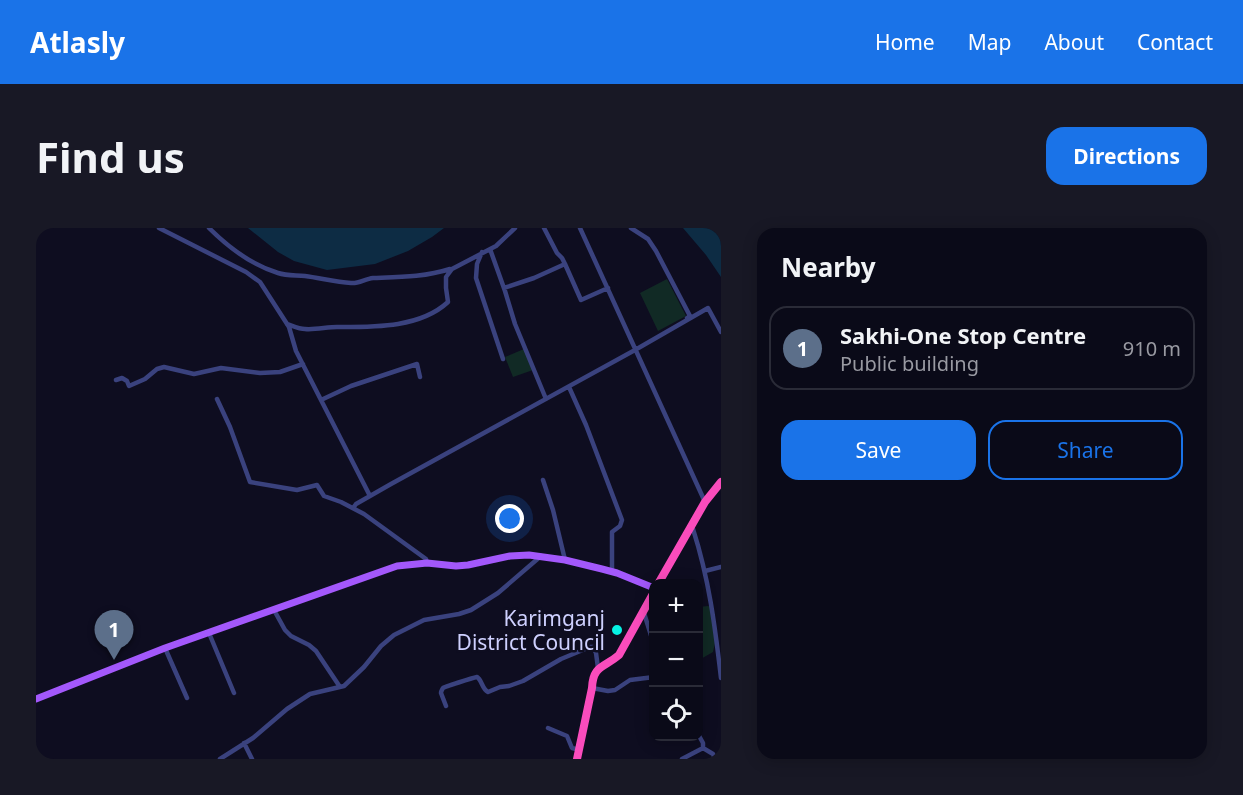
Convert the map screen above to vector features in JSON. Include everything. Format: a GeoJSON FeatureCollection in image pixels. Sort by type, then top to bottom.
{"type":"FeatureCollection","features":[{"type":"Feature","properties":{"kind":"highway"},"geometry":{"type":"LineString","coordinates":[[661,579],[705,502],[721,482]]}},
{"type":"Feature","properties":{"kind":"highway"},"geometry":{"type":"LineString","coordinates":[[579,754],[592,678],[598,668],[619,655],[649,600]]}},
{"type":"Feature","properties":{"kind":"main road"},"geometry":{"type":"LineString","coordinates":[[36,699],[165,648],[397,566],[428,563],[456,566],[510,556],[541,556],[612,572],[649,588]]}},
{"type":"Feature","properties":{"kind":"street"},"geometry":{"type":"LineString","coordinates":[[159,228],[246,272],[260,282],[287,324],[296,351],[370,496]]}},
{"type":"Feature","properties":{"kind":"street"},"geometry":{"type":"LineString","coordinates":[[209,228],[228,246],[259,265],[281,274],[339,280],[353,284],[366,279],[434,274],[452,268],[496,246],[515,228]]}},
{"type":"Feature","properties":{"kind":"street"},"geometry":{"type":"LineString","coordinates":[[544,228],[562,258],[581,300],[608,288]]}},
{"type":"Feature","properties":{"kind":"street"},"geometry":{"type":"LineString","coordinates":[[580,228],[705,502]]}},
{"type":"Feature","properties":{"kind":"street"},"geometry":{"type":"LineString","coordinates":[[631,228],[648,239],[661,259],[690,316],[635,350]]}},
{"type":"Feature","properties":{"kind":"street"},"geometry":{"type":"LineString","coordinates":[[490,249],[515,324],[546,399]]}},
{"type":"Feature","properties":{"kind":"street"},"geometry":{"type":"LineString","coordinates":[[482,252],[477,264],[476,278],[503,359]]}},
{"type":"Feature","properties":{"kind":"street"},"geometry":{"type":"LineString","coordinates":[[504,288],[565,264]]}},
{"type":"Feature","properties":{"kind":"street"},"geometry":{"type":"LineString","coordinates":[[287,324],[304,330],[323,327],[390,326],[409,322],[439,310],[448,302],[446,277],[452,268]]}},
{"type":"Feature","properties":{"kind":"street"},"geometry":{"type":"LineString","coordinates":[[353,508],[370,496],[708,308],[721,332]]}},
{"type":"Feature","properties":{"kind":"street"},"geometry":{"type":"LineString","coordinates":[[116,380],[122,378],[129,386],[145,380],[157,369],[164,367],[194,374],[221,368],[261,373],[280,372],[303,364]]}},
{"type":"Feature","properties":{"kind":"street"},"geometry":{"type":"LineString","coordinates":[[321,400],[351,386],[417,364],[420,377]]}},
{"type":"Feature","properties":{"kind":"street"},"geometry":{"type":"LineString","coordinates":[[569,387],[586,424],[622,520],[620,526],[612,532],[612,572]]}},
{"type":"Feature","properties":{"kind":"street"},"geometry":{"type":"LineString","coordinates":[[217,399],[250,482],[297,490],[317,485],[324,496],[364,514],[426,558],[428,563]]}},
{"type":"Feature","properties":{"kind":"street"},"geometry":{"type":"LineString","coordinates":[[543,480],[565,560]]}},
{"type":"Feature","properties":{"kind":"street"},"geometry":{"type":"LineString","coordinates":[[691,528],[705,570],[716,630],[721,678]]}},
{"type":"Feature","properties":{"kind":"street"},"geometry":{"type":"LineString","coordinates":[[220,759],[253,738],[287,709],[310,694],[345,686],[394,635],[424,620],[471,610],[498,593],[541,556]]}},
{"type":"Feature","properties":{"kind":"street"},"geometry":{"type":"LineString","coordinates":[[705,570],[721,567]]}},
{"type":"Feature","properties":{"kind":"street"},"geometry":{"type":"LineString","coordinates":[[274,610],[291,636],[316,651],[340,687]]}},
{"type":"Feature","properties":{"kind":"street"},"geometry":{"type":"LineString","coordinates":[[643,611],[650,633]]}},
{"type":"Feature","properties":{"kind":"street"},"geometry":{"type":"LineString","coordinates":[[209,633],[234,693]]}},
{"type":"Feature","properties":{"kind":"street"},"geometry":{"type":"LineString","coordinates":[[446,706],[441,693],[443,687],[477,677],[485,691],[488,692],[523,681],[561,658],[590,647],[593,647],[596,653],[598,668]]}},
{"type":"Feature","properties":{"kind":"street"},"geometry":{"type":"LineString","coordinates":[[165,648],[188,698]]}},
{"type":"Feature","properties":{"kind":"street"},"geometry":{"type":"LineString","coordinates":[[592,688],[615,690],[630,680],[649,677]]}},
{"type":"Feature","properties":{"kind":"street"},"geometry":{"type":"LineString","coordinates":[[548,728],[567,736],[572,748],[579,754]]}},
{"type":"Feature","properties":{"kind":"street"},"geometry":{"type":"LineString","coordinates":[[703,741],[703,748]]}},
{"type":"Feature","properties":{"kind":"street"},"geometry":{"type":"LineString","coordinates":[[243,743],[252,759]]}},
{"type":"Feature","properties":{"kind":"street"},"geometry":{"type":"LineString","coordinates":[[682,759],[703,748]]}},
{"type":"Feature","properties":{"kind":"street"},"geometry":{"type":"LineString","coordinates":[[703,748],[715,759]]}},
{"type":"Feature","properties":{"kind":"green space"},"geometry":{"type":"Polygon","coordinates":[[[667,279],[686,316],[658,331],[640,293],[667,279]]]}},
{"type":"Feature","properties":{"kind":"green space"},"geometry":{"type":"Polygon","coordinates":[[[524,349],[533,370],[513,377],[505,357],[524,349]]]}},
{"type":"Feature","properties":{"kind":"green space"},"geometry":{"type":"Polygon","coordinates":[[[703,607],[711,607],[715,643],[713,652],[703,658],[703,633],[703,607]]]}},
{"type":"Feature","properties":{"kind":"water"},"geometry":{"type":"Polygon","coordinates":[[[248,228],[444,228],[408,251],[375,264],[327,270],[294,261],[278,252],[248,228]]]}},
{"type":"Feature","properties":{"kind":"water"},"geometry":{"type":"Polygon","coordinates":[[[683,228],[721,228],[721,277],[706,255],[683,228]]]}},
{"type":"Feature","properties":{"kind":"place","name":"Karimganj District Council"},"geometry":{"type":"Point","coordinates":[617,630]}},
{"type":"Feature","properties":{"kind":"place","name":"Sakhi-One Stop Centre"},"geometry":{"type":"Point","coordinates":[114,660]}}]}
